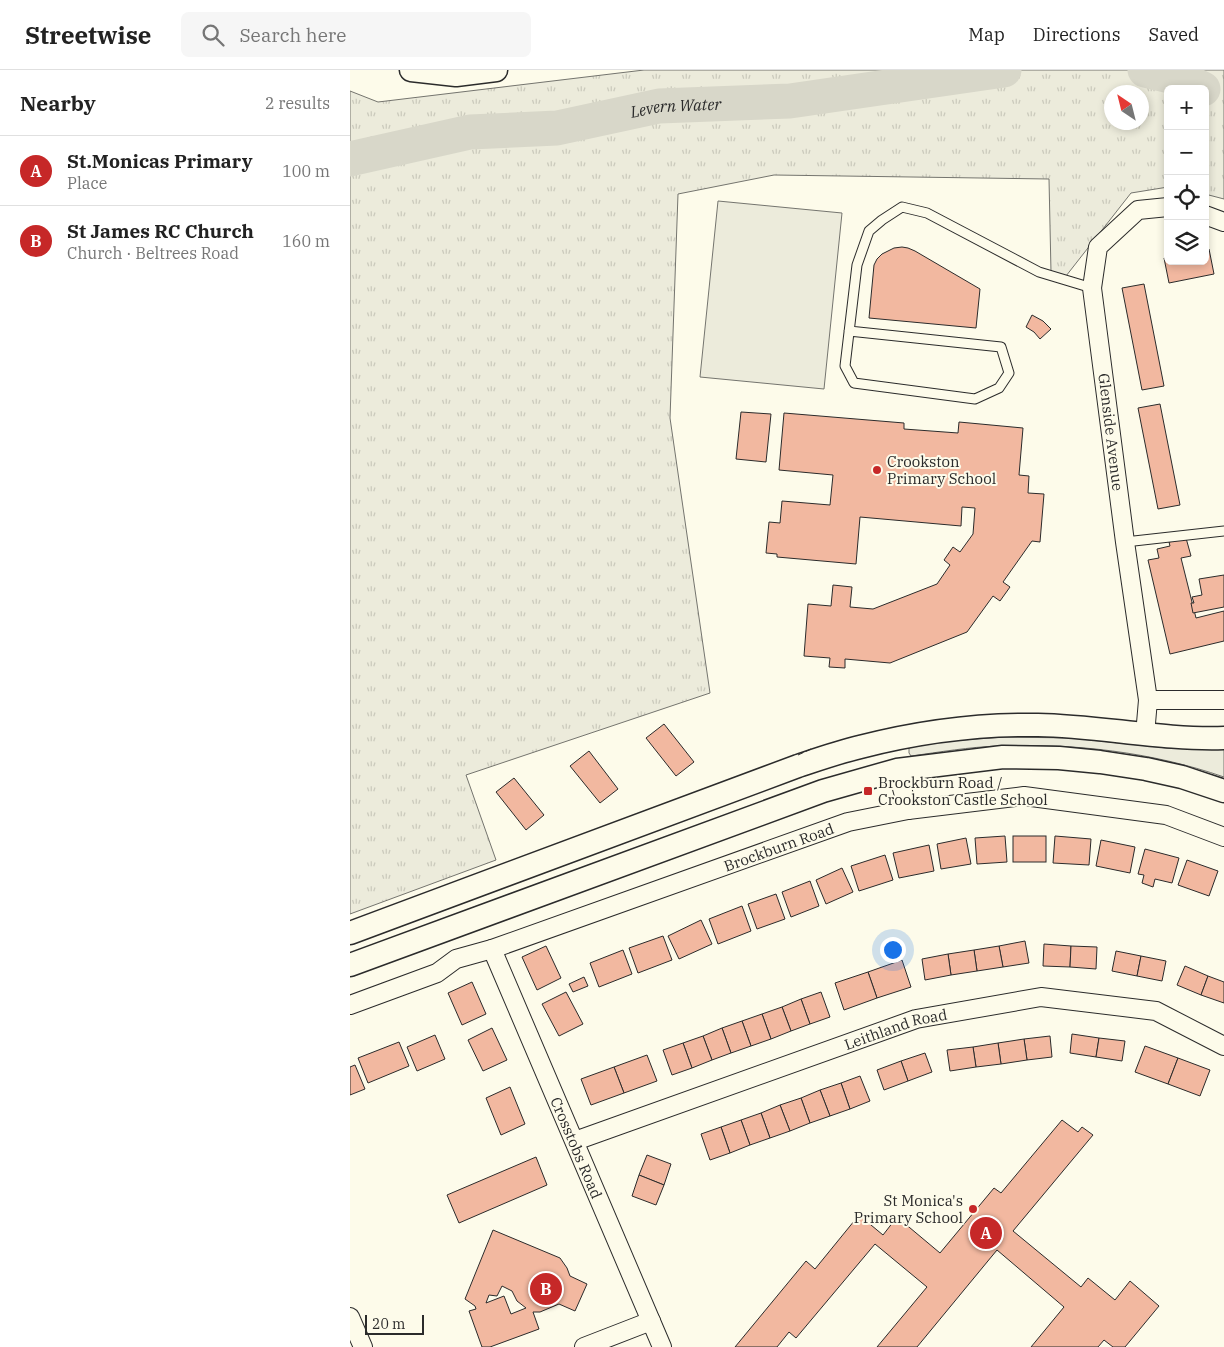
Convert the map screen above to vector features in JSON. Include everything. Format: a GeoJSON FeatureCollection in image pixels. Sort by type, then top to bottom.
{"type":"FeatureCollection","features":[{"type":"Feature","properties":{"kind":"street"},"geometry":{"type":"LineString","coordinates":[[411,70],[456,75],[496,70]]}},
{"type":"Feature","properties":{"kind":"street","name":"Glenside Avenue"},"geometry":{"type":"LineString","coordinates":[[1145,735],[1148,700],[1125,542],[1092,288],[1098,247],[1138,210],[1164,207]]}},
{"type":"Feature","properties":{"kind":"street"},"geometry":{"type":"LineString","coordinates":[[1209,216],[1224,222]]}},
{"type":"Feature","properties":{"kind":"street"},"geometry":{"type":"LineString","coordinates":[[1148,700],[1224,700]]}},
{"type":"Feature","properties":{"kind":"street"},"geometry":{"type":"LineString","coordinates":[[350,933],[798,766],[859,747],[960,729],[1039,725],[1145,735],[1224,738]]}},
{"type":"Feature","properties":{"kind":"street"},"geometry":{"type":"LineString","coordinates":[[891,740],[908,810]]}},
{"type":"Feature","properties":{"kind":"street"},"geometry":{"type":"LineString","coordinates":[[350,965],[823,790],[897,770],[1003,757],[1059,758],[1146,769],[1224,791]]}},
{"type":"Feature","properties":{"kind":"street","name":"Brockburn Road"},"geometry":{"type":"LineString","coordinates":[[350,1005],[437,972],[456,959],[492,949],[848,822],[908,810],[1024,796],[1166,815],[1224,837]]}},
{"type":"Feature","properties":{"kind":"street","name":"Crosstobs Road"},"geometry":{"type":"LineString","coordinates":[[492,949],[662,1347]]}},
{"type":"Feature","properties":{"kind":"street","name":"Leithland Road"},"geometry":{"type":"LineString","coordinates":[[575,1141],[916,1019],[1041,997],[1156,1011],[1224,1046]]}},
{"type":"Feature","properties":{"kind":"street"},"geometry":{"type":"LineString","coordinates":[[350,1318],[363,1347]]}},
{"type":"Feature","properties":{"kind":"street"},"geometry":{"type":"LineString","coordinates":[[584,1347],[651,1322]]}},
{"type":"Feature","properties":{"kind":"lane"},"geometry":{"type":"LineString","coordinates":[[849,331],[1001,346],[1009,372],[999,388],[975,400],[854,383],[845,366],[849,331],[857,265],[869,231],[902,207],[927,213],[1039,272],[1092,288]]}},
{"type":"Feature","properties":{"kind":"lane"},"geometry":{"type":"LineString","coordinates":[[1125,542],[1224,531]]}},
{"type":"Feature","properties":{"kind":"green space"},"geometry":{"type":"Polygon","coordinates":[[[644,70],[1224,70],[1224,199],[1209,195],[1209,85],[1164,85],[1164,188],[1131,193],[1066,276],[1051,272],[1049,179],[774,175],[678,194],[670,418],[710,693],[466,775],[496,860],[350,914],[350,91],[378,102],[644,70]]]}},
{"type":"Feature","properties":{"kind":"green space"},"geometry":{"type":"Polygon","coordinates":[[[718,201],[842,213],[824,389],[700,377],[718,201]]]}},
{"type":"Feature","properties":{"kind":"green space"},"geometry":{"type":"Polygon","coordinates":[[[1004,737],[1071,738],[1167,748],[1224,749],[1224,777],[1197,768],[1141,755],[1084,748],[1027,745],[965,749],[911,756],[909,753],[909,746],[1004,737]]]}},
{"type":"Feature","properties":{"kind":"building"},"geometry":{"type":"Polygon","coordinates":[[[902,247],[915,251],[980,289],[976,328],[869,318],[874,265],[882,254],[894,248],[902,247]]]}},
{"type":"Feature","properties":{"kind":"building"},"geometry":{"type":"Polygon","coordinates":[[[1209,249],[1214,274],[1169,283],[1165,265],[1209,265],[1209,249]]]}},
{"type":"Feature","properties":{"kind":"building"},"geometry":{"type":"Polygon","coordinates":[[[1144,284],[1164,386],[1142,390],[1122,288],[1144,284]]]}},
{"type":"Feature","properties":{"kind":"building"},"geometry":{"type":"Polygon","coordinates":[[[1032,315],[1043,321],[1051,329],[1040,339],[1026,327],[1032,315]]]}},
{"type":"Feature","properties":{"kind":"building"},"geometry":{"type":"Polygon","coordinates":[[[1160,404],[1180,505],[1158,509],[1138,408],[1160,404]]]}},
{"type":"Feature","properties":{"kind":"building"},"geometry":{"type":"Polygon","coordinates":[[[741,412],[771,414],[766,462],[736,459],[741,412]]]}},
{"type":"Feature","properties":{"kind":"building"},"geometry":{"type":"Polygon","coordinates":[[[784,413],[904,423],[904,429],[958,433],[959,422],[1023,428],[1019,475],[1029,476],[1028,493],[1044,494],[1040,542],[1032,541],[1003,582],[1010,587],[1000,601],[993,596],[967,632],[890,663],[845,659],[845,668],[829,667],[830,658],[804,656],[808,604],[831,606],[833,585],[852,587],[850,607],[873,609],[937,584],[950,565],[944,560],[953,547],[960,552],[973,534],[975,508],[962,507],[961,526],[860,517],[856,564],[777,557],[777,554],[766,553],[769,522],[780,523],[782,501],[830,505],[833,475],[779,470],[784,413]]]}},
{"type":"Feature","properties":{"kind":"building"},"geometry":{"type":"Polygon","coordinates":[[[1186,538],[1191,556],[1181,558],[1196,618],[1224,611],[1224,641],[1170,654],[1148,560],[1159,558],[1157,549],[1170,546],[1169,542],[1186,538]]]}},
{"type":"Feature","properties":{"kind":"building"},"geometry":{"type":"Polygon","coordinates":[[[1224,575],[1224,607],[1193,613],[1191,603],[1194,603],[1192,597],[1202,595],[1199,579],[1224,575]]]}},
{"type":"Feature","properties":{"kind":"building"},"geometry":{"type":"Polygon","coordinates":[[[664,724],[694,762],[676,776],[646,738],[664,724]]]}},
{"type":"Feature","properties":{"kind":"building"},"geometry":{"type":"Polygon","coordinates":[[[589,751],[618,789],[600,803],[570,766],[589,751]]]}},
{"type":"Feature","properties":{"kind":"building"},"geometry":{"type":"Polygon","coordinates":[[[514,778],[544,815],[526,830],[496,792],[514,778]]]}},
{"type":"Feature","properties":{"kind":"building"},"geometry":{"type":"Polygon","coordinates":[[[1005,836],[1007,862],[977,864],[975,838],[1005,836]]]}},
{"type":"Feature","properties":{"kind":"building"},"geometry":{"type":"Polygon","coordinates":[[[1013,836],[1046,836],[1046,862],[1013,862],[1013,836]]]}},
{"type":"Feature","properties":{"kind":"building"},"geometry":{"type":"Polygon","coordinates":[[[1055,836],[1091,839],[1089,865],[1053,863],[1055,836]]]}},
{"type":"Feature","properties":{"kind":"building"},"geometry":{"type":"Polygon","coordinates":[[[966,838],[971,864],[941,869],[937,844],[966,838]]]}},
{"type":"Feature","properties":{"kind":"building"},"geometry":{"type":"Polygon","coordinates":[[[1101,840],[1135,847],[1130,873],[1096,866],[1101,840]]]}},
{"type":"Feature","properties":{"kind":"building"},"geometry":{"type":"Polygon","coordinates":[[[929,845],[934,871],[899,878],[893,853],[929,845]]]}},
{"type":"Feature","properties":{"kind":"building"},"geometry":{"type":"Polygon","coordinates":[[[1145,849],[1179,858],[1172,883],[1155,879],[1153,887],[1142,883],[1144,875],[1138,874],[1145,849]]]}},
{"type":"Feature","properties":{"kind":"building"},"geometry":{"type":"Polygon","coordinates":[[[885,855],[893,880],[859,891],[851,866],[885,855]]]}},
{"type":"Feature","properties":{"kind":"building"},"geometry":{"type":"Polygon","coordinates":[[[1187,860],[1218,871],[1209,896],[1178,885],[1187,860]]]}},
{"type":"Feature","properties":{"kind":"building"},"geometry":{"type":"Polygon","coordinates":[[[842,868],[853,892],[826,904],[816,880],[842,868]]]}},
{"type":"Feature","properties":{"kind":"building"},"geometry":{"type":"Polygon","coordinates":[[[810,881],[819,906],[791,917],[782,892],[810,881]]]}},
{"type":"Feature","properties":{"kind":"building"},"geometry":{"type":"Polygon","coordinates":[[[776,894],[785,919],[757,929],[748,904],[776,894]]]}},
{"type":"Feature","properties":{"kind":"building"},"geometry":{"type":"Polygon","coordinates":[[[742,906],[751,931],[718,944],[709,919],[742,906]]]}},
{"type":"Feature","properties":{"kind":"building"},"geometry":{"type":"Polygon","coordinates":[[[701,920],[712,944],[679,959],[668,936],[701,920]]]}},
{"type":"Feature","properties":{"kind":"building"},"geometry":{"type":"Polygon","coordinates":[[[663,936],[672,960],[638,973],[629,948],[663,936]]]}},
{"type":"Feature","properties":{"kind":"building"},"geometry":{"type":"Polygon","coordinates":[[[1025,941],[1029,963],[1003,967],[999,946],[1025,941]]]}},
{"type":"Feature","properties":{"kind":"building"},"geometry":{"type":"Polygon","coordinates":[[[1044,944],[1071,946],[1070,967],[1043,966],[1044,944]]]}},
{"type":"Feature","properties":{"kind":"building"},"geometry":{"type":"Polygon","coordinates":[[[546,946],[561,978],[537,990],[522,957],[546,946]]]}},
{"type":"Feature","properties":{"kind":"building"},"geometry":{"type":"Polygon","coordinates":[[[999,946],[1003,967],[977,971],[974,950],[999,946]]]}},
{"type":"Feature","properties":{"kind":"building"},"geometry":{"type":"Polygon","coordinates":[[[1071,946],[1097,947],[1096,969],[1070,967],[1071,946]]]}},
{"type":"Feature","properties":{"kind":"building"},"geometry":{"type":"Polygon","coordinates":[[[623,950],[632,974],[599,987],[590,963],[623,950]]]}},
{"type":"Feature","properties":{"kind":"building"},"geometry":{"type":"Polygon","coordinates":[[[974,950],[977,971],[951,975],[948,954],[974,950]]]}},
{"type":"Feature","properties":{"kind":"building"},"geometry":{"type":"Polygon","coordinates":[[[1116,951],[1141,956],[1137,976],[1112,971],[1116,951]]]}},
{"type":"Feature","properties":{"kind":"building"},"geometry":{"type":"Polygon","coordinates":[[[948,954],[951,975],[925,980],[922,959],[948,954]]]}},
{"type":"Feature","properties":{"kind":"building"},"geometry":{"type":"Polygon","coordinates":[[[1141,956],[1166,961],[1162,981],[1137,976],[1141,956]]]}},
{"type":"Feature","properties":{"kind":"building"},"geometry":{"type":"Polygon","coordinates":[[[902,960],[911,987],[877,998],[868,972],[902,960]]]}},
{"type":"Feature","properties":{"kind":"building"},"geometry":{"type":"Polygon","coordinates":[[[1185,966],[1208,976],[1201,995],[1177,985],[1185,966]]]}},
{"type":"Feature","properties":{"kind":"building"},"geometry":{"type":"Polygon","coordinates":[[[868,972],[877,998],[844,1010],[835,983],[868,972]]]}},
{"type":"Feature","properties":{"kind":"building"},"geometry":{"type":"Polygon","coordinates":[[[1208,976],[1224,982],[1224,1003],[1201,995],[1208,976]]]}},
{"type":"Feature","properties":{"kind":"building"},"geometry":{"type":"Polygon","coordinates":[[[584,977],[588,986],[573,992],[569,984],[584,977]]]}},
{"type":"Feature","properties":{"kind":"building"},"geometry":{"type":"Polygon","coordinates":[[[472,982],[486,1014],[462,1025],[448,993],[472,982]]]}},
{"type":"Feature","properties":{"kind":"building"},"geometry":{"type":"Polygon","coordinates":[[[566,992],[583,1024],[559,1036],[542,1004],[566,992]]]}},
{"type":"Feature","properties":{"kind":"building"},"geometry":{"type":"Polygon","coordinates":[[[821,992],[830,1017],[810,1024],[801,999],[821,992]]]}},
{"type":"Feature","properties":{"kind":"building"},"geometry":{"type":"Polygon","coordinates":[[[801,999],[810,1024],[791,1031],[782,1007],[801,999]]]}},
{"type":"Feature","properties":{"kind":"building"},"geometry":{"type":"Polygon","coordinates":[[[782,1007],[791,1031],[771,1039],[762,1014],[782,1007]]]}},
{"type":"Feature","properties":{"kind":"building"},"geometry":{"type":"Polygon","coordinates":[[[762,1014],[771,1039],[751,1046],[742,1021],[762,1014]]]}},
{"type":"Feature","properties":{"kind":"building"},"geometry":{"type":"Polygon","coordinates":[[[742,1021],[751,1046],[731,1053],[722,1028],[742,1021]]]}},
{"type":"Feature","properties":{"kind":"building"},"geometry":{"type":"Polygon","coordinates":[[[492,1028],[507,1060],[483,1071],[468,1040],[492,1028]]]}},
{"type":"Feature","properties":{"kind":"building"},"geometry":{"type":"Polygon","coordinates":[[[722,1028],[731,1053],[712,1060],[703,1036],[722,1028]]]}},
{"type":"Feature","properties":{"kind":"building"},"geometry":{"type":"Polygon","coordinates":[[[1072,1034],[1099,1038],[1096,1057],[1070,1053],[1072,1034]]]}},
{"type":"Feature","properties":{"kind":"building"},"geometry":{"type":"Polygon","coordinates":[[[435,1035],[445,1059],[417,1071],[407,1047],[435,1035]]]}},
{"type":"Feature","properties":{"kind":"building"},"geometry":{"type":"Polygon","coordinates":[[[703,1036],[712,1060],[692,1068],[683,1043],[703,1036]]]}},
{"type":"Feature","properties":{"kind":"building"},"geometry":{"type":"Polygon","coordinates":[[[1050,1036],[1052,1057],[1027,1060],[1024,1039],[1050,1036]]]}},
{"type":"Feature","properties":{"kind":"building"},"geometry":{"type":"Polygon","coordinates":[[[1099,1038],[1125,1041],[1122,1061],[1096,1057],[1099,1038]]]}},
{"type":"Feature","properties":{"kind":"building"},"geometry":{"type":"Polygon","coordinates":[[[1024,1039],[1027,1060],[1001,1064],[998,1043],[1024,1039]]]}},
{"type":"Feature","properties":{"kind":"building"},"geometry":{"type":"Polygon","coordinates":[[[399,1042],[409,1066],[368,1083],[358,1058],[399,1042]]]}},
{"type":"Feature","properties":{"kind":"building"},"geometry":{"type":"Polygon","coordinates":[[[683,1043],[692,1068],[672,1075],[663,1050],[683,1043]]]}},
{"type":"Feature","properties":{"kind":"building"},"geometry":{"type":"Polygon","coordinates":[[[998,1043],[1001,1064],[976,1067],[973,1047],[998,1043]]]}},
{"type":"Feature","properties":{"kind":"building"},"geometry":{"type":"Polygon","coordinates":[[[1145,1046],[1178,1058],[1168,1084],[1135,1072],[1145,1046]]]}},
{"type":"Feature","properties":{"kind":"building"},"geometry":{"type":"Polygon","coordinates":[[[973,1047],[976,1067],[950,1071],[947,1050],[973,1047]]]}},
{"type":"Feature","properties":{"kind":"building"},"geometry":{"type":"Polygon","coordinates":[[[925,1053],[932,1072],[908,1081],[901,1061],[925,1053]]]}},
{"type":"Feature","properties":{"kind":"building"},"geometry":{"type":"Polygon","coordinates":[[[647,1055],[657,1081],[624,1093],[614,1067],[647,1055]]]}},
{"type":"Feature","properties":{"kind":"building"},"geometry":{"type":"Polygon","coordinates":[[[1178,1058],[1210,1070],[1200,1096],[1168,1084],[1178,1058]]]}},
{"type":"Feature","properties":{"kind":"building"},"geometry":{"type":"Polygon","coordinates":[[[901,1061],[908,1081],[884,1090],[877,1070],[901,1061]]]}},
{"type":"Feature","properties":{"kind":"building"},"geometry":{"type":"Polygon","coordinates":[[[355,1065],[365,1089],[350,1095],[350,1067],[355,1065]]]}},
{"type":"Feature","properties":{"kind":"building"},"geometry":{"type":"Polygon","coordinates":[[[614,1067],[624,1093],[591,1105],[581,1079],[614,1067]]]}},
{"type":"Feature","properties":{"kind":"building"},"geometry":{"type":"Polygon","coordinates":[[[860,1076],[870,1101],[850,1109],[841,1083],[860,1076]]]}},
{"type":"Feature","properties":{"kind":"building"},"geometry":{"type":"Polygon","coordinates":[[[841,1083],[850,1109],[830,1116],[820,1090],[841,1083]]]}},
{"type":"Feature","properties":{"kind":"building"},"geometry":{"type":"Polygon","coordinates":[[[510,1087],[525,1124],[501,1135],[486,1098],[510,1087]]]}},
{"type":"Feature","properties":{"kind":"building"},"geometry":{"type":"Polygon","coordinates":[[[820,1090],[830,1116],[810,1123],[801,1098],[820,1090]]]}},
{"type":"Feature","properties":{"kind":"building"},"geometry":{"type":"Polygon","coordinates":[[[801,1098],[810,1123],[790,1131],[780,1105],[801,1098]]]}},
{"type":"Feature","properties":{"kind":"building"},"geometry":{"type":"Polygon","coordinates":[[[780,1105],[790,1131],[770,1138],[761,1113],[780,1105]]]}},
{"type":"Feature","properties":{"kind":"building"},"geometry":{"type":"Polygon","coordinates":[[[761,1113],[770,1138],[750,1145],[741,1120],[761,1113]]]}},
{"type":"Feature","properties":{"kind":"building"},"geometry":{"type":"Polygon","coordinates":[[[741,1120],[750,1145],[730,1153],[721,1127],[741,1120]]]}},
{"type":"Feature","properties":{"kind":"building"},"geometry":{"type":"Polygon","coordinates":[[[1062,1120],[1078,1132],[1082,1127],[1093,1135],[1013,1231],[1081,1287],[1088,1278],[1115,1300],[1130,1281],[1159,1306],[1125,1347],[1113,1347],[1104,1340],[1098,1347],[1031,1347],[1064,1307],[997,1250],[917,1347],[877,1347],[927,1287],[875,1244],[796,1338],[789,1332],[777,1347],[735,1347],[806,1261],[815,1269],[859,1215],[883,1235],[897,1217],[940,1253],[994,1188],[1001,1193],[1062,1120]]]}},
{"type":"Feature","properties":{"kind":"building"},"geometry":{"type":"Polygon","coordinates":[[[721,1127],[730,1153],[710,1160],[701,1134],[721,1127]]]}},
{"type":"Feature","properties":{"kind":"building"},"geometry":{"type":"Polygon","coordinates":[[[647,1155],[671,1164],[664,1185],[639,1175],[647,1155]]]}},
{"type":"Feature","properties":{"kind":"building"},"geometry":{"type":"Polygon","coordinates":[[[536,1157],[547,1185],[459,1223],[447,1195],[536,1157]]]}},
{"type":"Feature","properties":{"kind":"building"},"geometry":{"type":"Polygon","coordinates":[[[639,1175],[664,1185],[656,1205],[632,1196],[639,1175]]]}},
{"type":"Feature","properties":{"kind":"building"},"geometry":{"type":"Polygon","coordinates":[[[493,1230],[560,1258],[570,1276],[587,1284],[575,1311],[559,1304],[540,1312],[533,1312],[539,1329],[490,1347],[482,1347],[469,1311],[476,1309],[475,1306],[465,1299],[493,1230]],[[502,1286],[497,1296],[489,1295],[486,1303],[504,1296],[511,1314],[526,1308],[517,1301],[512,1291],[502,1286]]]}},
{"type":"Feature","properties":{"kind":"waterway","name":"Levern Water"},"geometry":{"type":"LineString","coordinates":[[350,159],[470,132],[557,128],[659,106],[790,101],[1004,70]]}},
{"type":"Feature","properties":{"kind":"waterway","name":"Levern Water"},"geometry":{"type":"LineString","coordinates":[[1145,70],[1182,79],[1195,85]]}},
{"type":"Feature","properties":{"kind":"fence"},"geometry":{"type":"LineString","coordinates":[[798,755],[811,749]]}},
{"type":"Feature","properties":{"kind":"place","name":"Crookston Primary School"},"geometry":{"type":"Point","coordinates":[877,470]}},
{"type":"Feature","properties":{"kind":"place","name":"Brockburn Road / Crookston Castle School"},"geometry":{"type":"Point","coordinates":[868,791]}},
{"type":"Feature","properties":{"kind":"place","name":"St Monica's Primary School"},"geometry":{"type":"Point","coordinates":[973,1209]}},
{"type":"Feature","properties":{"kind":"place","name":"St.Monicas Primary"},"geometry":{"type":"Point","coordinates":[986,1233]}},
{"type":"Feature","properties":{"kind":"place","name":"St James RC Church"},"geometry":{"type":"Point","coordinates":[546,1289]}}]}
